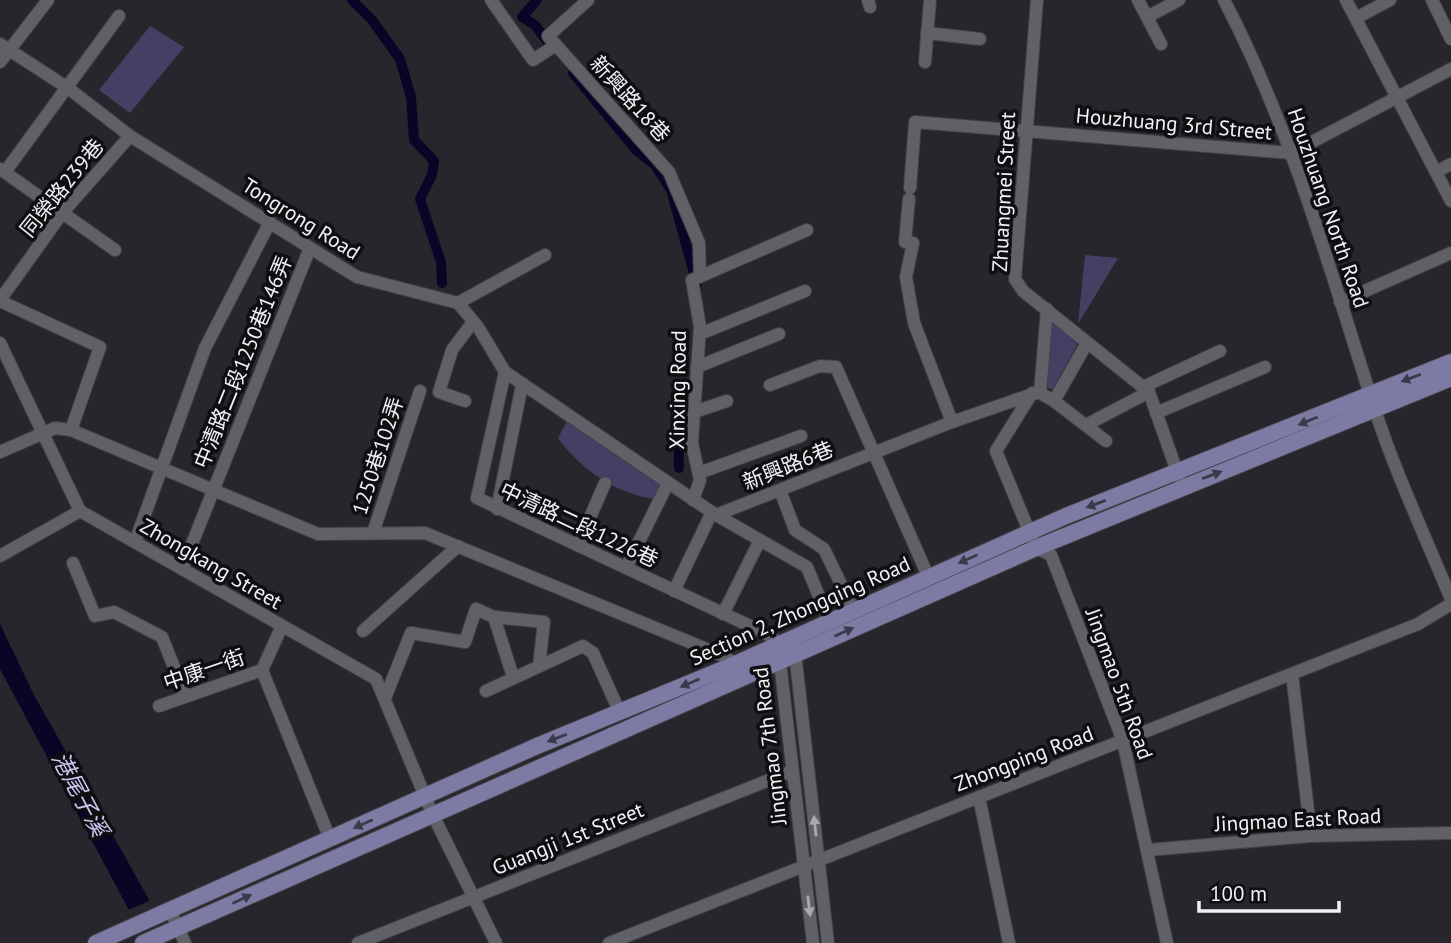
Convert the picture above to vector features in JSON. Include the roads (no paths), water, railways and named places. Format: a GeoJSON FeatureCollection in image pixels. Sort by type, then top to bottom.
{"type":"FeatureCollection","features":[{"type":"Feature","properties":{"kind":"main road","name":"Section 2, Zhongqing Road"},"geometry":{"type":"LineString","coordinates":[[96,943],[425,796],[737,663],[780,652],[795,653],[1036,548],[1180,480],[1372,401],[1451,362]]}},
{"type":"Feature","properties":{"kind":"main road","name":"Section 2, Zhongqing Road"},"geometry":{"type":"LineString","coordinates":[[1372,401],[1451,379]]}},
{"type":"Feature","properties":{"kind":"main road","name":"Section 2, Zhongqing Road"},"geometry":{"type":"LineString","coordinates":[[143,943],[183,935],[432,813],[749,675],[829,621],[928,576],[1030,531],[1180,480]]}},
{"type":"Feature","properties":{"kind":"street"},"geometry":{"type":"LineString","coordinates":[[0,62],[5,46],[48,0]]}},
{"type":"Feature","properties":{"kind":"street"},"geometry":{"type":"LineString","coordinates":[[491,0],[533,60],[556,45],[548,36],[587,0]]}},
{"type":"Feature","properties":{"kind":"street"},"geometry":{"type":"LineString","coordinates":[[925,62],[930,0]]}},
{"type":"Feature","properties":{"kind":"street","name":"Zhuangmei Street"},"geometry":{"type":"LineString","coordinates":[[1037,0],[1015,279],[1023,291],[1146,389]]}},
{"type":"Feature","properties":{"kind":"street"},"geometry":{"type":"LineString","coordinates":[[1138,0],[1161,44]]}},
{"type":"Feature","properties":{"kind":"street"},"geometry":{"type":"LineString","coordinates":[[1147,17],[1179,0]]}},
{"type":"Feature","properties":{"kind":"street","name":"Houzhuang North Road"},"geometry":{"type":"LineString","coordinates":[[1224,0],[1254,57],[1291,153],[1372,401],[1451,599]]}},
{"type":"Feature","properties":{"kind":"street"},"geometry":{"type":"LineString","coordinates":[[1346,0],[1451,201]]}},
{"type":"Feature","properties":{"kind":"street"},"geometry":{"type":"LineString","coordinates":[[1356,18],[1390,0]]}},
{"type":"Feature","properties":{"kind":"street"},"geometry":{"type":"LineString","coordinates":[[1432,0],[1451,39]]}},
{"type":"Feature","properties":{"kind":"street"},"geometry":{"type":"LineString","coordinates":[[116,250],[2,171],[68,88],[119,16]]}},
{"type":"Feature","properties":{"kind":"street"},"geometry":{"type":"LineString","coordinates":[[927,33],[980,39]]}},
{"type":"Feature","properties":{"kind":"street","name":"新興路18巷"},"geometry":{"type":"LineString","coordinates":[[556,45],[669,172],[699,243],[696,278]]}},
{"type":"Feature","properties":{"kind":"street","name":"Tongrong Road"},"geometry":{"type":"LineString","coordinates":[[5,46],[68,88],[130,136],[357,278],[458,303]]}},
{"type":"Feature","properties":{"kind":"street","name":"Houzhuang 3rd Street"},"geometry":{"type":"LineString","coordinates":[[952,422],[914,323],[906,277],[913,243],[905,242],[915,122],[1291,153],[1451,69]]}},
{"type":"Feature","properties":{"kind":"street","name":"同榮路239巷"},"geometry":{"type":"LineString","coordinates":[[0,300],[63,212],[130,136]]}},
{"type":"Feature","properties":{"kind":"street"},"geometry":{"type":"LineString","coordinates":[[1436,172],[1451,164]]}},
{"type":"Feature","properties":{"kind":"street"},"geometry":{"type":"LineString","coordinates":[[135,542],[205,348],[270,222]]}},
{"type":"Feature","properties":{"kind":"street"},"geometry":{"type":"LineString","coordinates":[[696,278],[807,230]]}},
{"type":"Feature","properties":{"kind":"street","name":"中清路二段1250巷146弄"},"geometry":{"type":"LineString","coordinates":[[182,569],[211,490],[310,248]]}},
{"type":"Feature","properties":{"kind":"street"},"geometry":{"type":"LineString","coordinates":[[1340,302],[1451,253]]}},
{"type":"Feature","properties":{"kind":"street"},"geometry":{"type":"LineString","coordinates":[[545,255],[458,303],[505,372],[714,514],[807,567],[829,621]]}},
{"type":"Feature","properties":{"kind":"street","name":"Xinxing Road"},"geometry":{"type":"LineString","coordinates":[[693,500],[700,480],[692,443],[700,334],[696,278]]}},
{"type":"Feature","properties":{"kind":"street"},"geometry":{"type":"LineString","coordinates":[[700,334],[805,291]]}},
{"type":"Feature","properties":{"kind":"street"},"geometry":{"type":"LineString","coordinates":[[0,300],[100,346],[71,430]]}},
{"type":"Feature","properties":{"kind":"street"},"geometry":{"type":"LineString","coordinates":[[1047,309],[1036,393],[1054,401],[1106,441]]}},
{"type":"Feature","properties":{"kind":"street"},"geometry":{"type":"LineString","coordinates":[[465,401],[439,392],[452,350],[473,322]]}},
{"type":"Feature","properties":{"kind":"street"},"geometry":{"type":"LineString","coordinates":[[697,367],[779,334]]}},
{"type":"Feature","properties":{"kind":"street"},"geometry":{"type":"LineString","coordinates":[[0,343],[80,511],[0,556]]}},
{"type":"Feature","properties":{"kind":"street"},"geometry":{"type":"LineString","coordinates":[[1054,401],[1087,343]]}},
{"type":"Feature","properties":{"kind":"street"},"geometry":{"type":"LineString","coordinates":[[1086,425],[1146,389],[1220,351]]}},
{"type":"Feature","properties":{"kind":"street"},"geometry":{"type":"LineString","coordinates":[[770,385],[820,366],[836,367],[928,576]]}},
{"type":"Feature","properties":{"kind":"street"},"geometry":{"type":"LineString","coordinates":[[1156,413],[1265,368]]}},
{"type":"Feature","properties":{"kind":"street","name":"中清路二段1226巷"},"geometry":{"type":"LineString","coordinates":[[505,372],[477,498],[723,614],[780,652]]}},
{"type":"Feature","properties":{"kind":"street"},"geometry":{"type":"LineString","coordinates":[[497,509],[522,385]]}},
{"type":"Feature","properties":{"kind":"street"},"geometry":{"type":"LineString","coordinates":[[1146,389],[1180,480]]}},
{"type":"Feature","properties":{"kind":"street","name":"1250巷102弄"},"geometry":{"type":"LineString","coordinates":[[373,533],[420,391]]}},
{"type":"Feature","properties":{"kind":"street","name":"新興路6巷"},"geometry":{"type":"LineString","coordinates":[[714,514],[952,422],[1036,393]]}},
{"type":"Feature","properties":{"kind":"street","name":"Jingmao 5th Road"},"geometry":{"type":"LineString","coordinates":[[1036,393],[996,452],[1036,548],[1051,555],[1124,741],[1167,943]]}},
{"type":"Feature","properties":{"kind":"street"},"geometry":{"type":"LineString","coordinates":[[694,412],[727,401]]}},
{"type":"Feature","properties":{"kind":"street"},"geometry":{"type":"LineString","coordinates":[[0,452],[55,428],[71,430],[163,466],[211,490],[318,534],[425,533],[737,663],[749,675]]}},
{"type":"Feature","properties":{"kind":"street"},"geometry":{"type":"LineString","coordinates":[[699,473],[801,436]]}},
{"type":"Feature","properties":{"kind":"street"},"geometry":{"type":"LineString","coordinates":[[578,545],[605,483]]}},
{"type":"Feature","properties":{"kind":"street"},"geometry":{"type":"LineString","coordinates":[[626,568],[668,483]]}},
{"type":"Feature","properties":{"kind":"street"},"geometry":{"type":"LineString","coordinates":[[780,490],[794,530],[824,549],[854,611]]}},
{"type":"Feature","properties":{"kind":"street","name":"Zhongkang Street"},"geometry":{"type":"LineString","coordinates":[[80,511],[376,679],[432,813],[496,943]]}},
{"type":"Feature","properties":{"kind":"street"},"geometry":{"type":"LineString","coordinates":[[674,591],[714,514]]}},
{"type":"Feature","properties":{"kind":"street"},"geometry":{"type":"LineString","coordinates":[[723,614],[760,540]]}},
{"type":"Feature","properties":{"kind":"street"},"geometry":{"type":"LineString","coordinates":[[363,631],[458,546]]}},
{"type":"Feature","properties":{"kind":"street"},"geometry":{"type":"LineString","coordinates":[[73,563],[95,616],[114,612],[162,637],[185,695]]}},
{"type":"Feature","properties":{"kind":"street","name":"Zhongping Road"},"geometry":{"type":"LineString","coordinates":[[609,943],[1418,624],[1451,604]]}},
{"type":"Feature","properties":{"kind":"street"},"geometry":{"type":"LineString","coordinates":[[385,698],[411,633],[465,642],[476,609],[494,617],[544,622],[539,666]]}},
{"type":"Feature","properties":{"kind":"street"},"geometry":{"type":"LineString","coordinates":[[494,617],[513,677]]}},
{"type":"Feature","properties":{"kind":"street"},"geometry":{"type":"LineString","coordinates":[[282,626],[262,670],[330,839]]}},
{"type":"Feature","properties":{"kind":"street"},"geometry":{"type":"LineString","coordinates":[[486,691],[583,646],[593,653],[620,713]]}},
{"type":"Feature","properties":{"kind":"street","name":"Jingmao 7th Road"},"geometry":{"type":"LineString","coordinates":[[780,652],[813,943]]}},
{"type":"Feature","properties":{"kind":"street","name":"Jingmao 7th Road"},"geometry":{"type":"LineString","coordinates":[[795,653],[828,943]]}},
{"type":"Feature","properties":{"kind":"street","name":"中康一街"},"geometry":{"type":"LineString","coordinates":[[159,706],[262,670]]}},
{"type":"Feature","properties":{"kind":"street"},"geometry":{"type":"LineString","coordinates":[[1292,674],[1311,836]]}},
{"type":"Feature","properties":{"kind":"street","name":"Guangji 1st Street"},"geometry":{"type":"LineString","coordinates":[[358,943],[792,771]]}},
{"type":"Feature","properties":{"kind":"street"},"geometry":{"type":"LineString","coordinates":[[979,797],[1009,943]]}},
{"type":"Feature","properties":{"kind":"street","name":"Jingmao East Road"},"geometry":{"type":"LineString","coordinates":[[1148,850],[1311,836],[1451,833]]}},
{"type":"Feature","properties":{"kind":"street"},"geometry":{"type":"LineString","coordinates":[[170,910],[183,935]]}},
{"type":"Feature","properties":{"kind":"water","name":"港尾子溪"},"geometry":{"type":"Polygon","coordinates":[[[0,624],[34,695],[151,903],[130,912],[0,669],[0,624]]]}},
{"type":"Feature","properties":{"kind":"waterway"},"geometry":{"type":"LineString","coordinates":[[352,0],[372,20],[400,59],[411,97],[414,140],[434,161],[432,175],[420,199],[441,262],[442,283]]}},
{"type":"Feature","properties":{"kind":"waterway"},"geometry":{"type":"LineString","coordinates":[[537,0],[522,17],[535,25],[550,45]]}},
{"type":"Feature","properties":{"kind":"waterway"},"geometry":{"type":"LineString","coordinates":[[573,73],[636,150],[655,165],[671,190],[697,284]]}},
{"type":"Feature","properties":{"kind":"waterway"},"geometry":{"type":"LineString","coordinates":[[679,468],[682,433],[696,402]]}}]}
